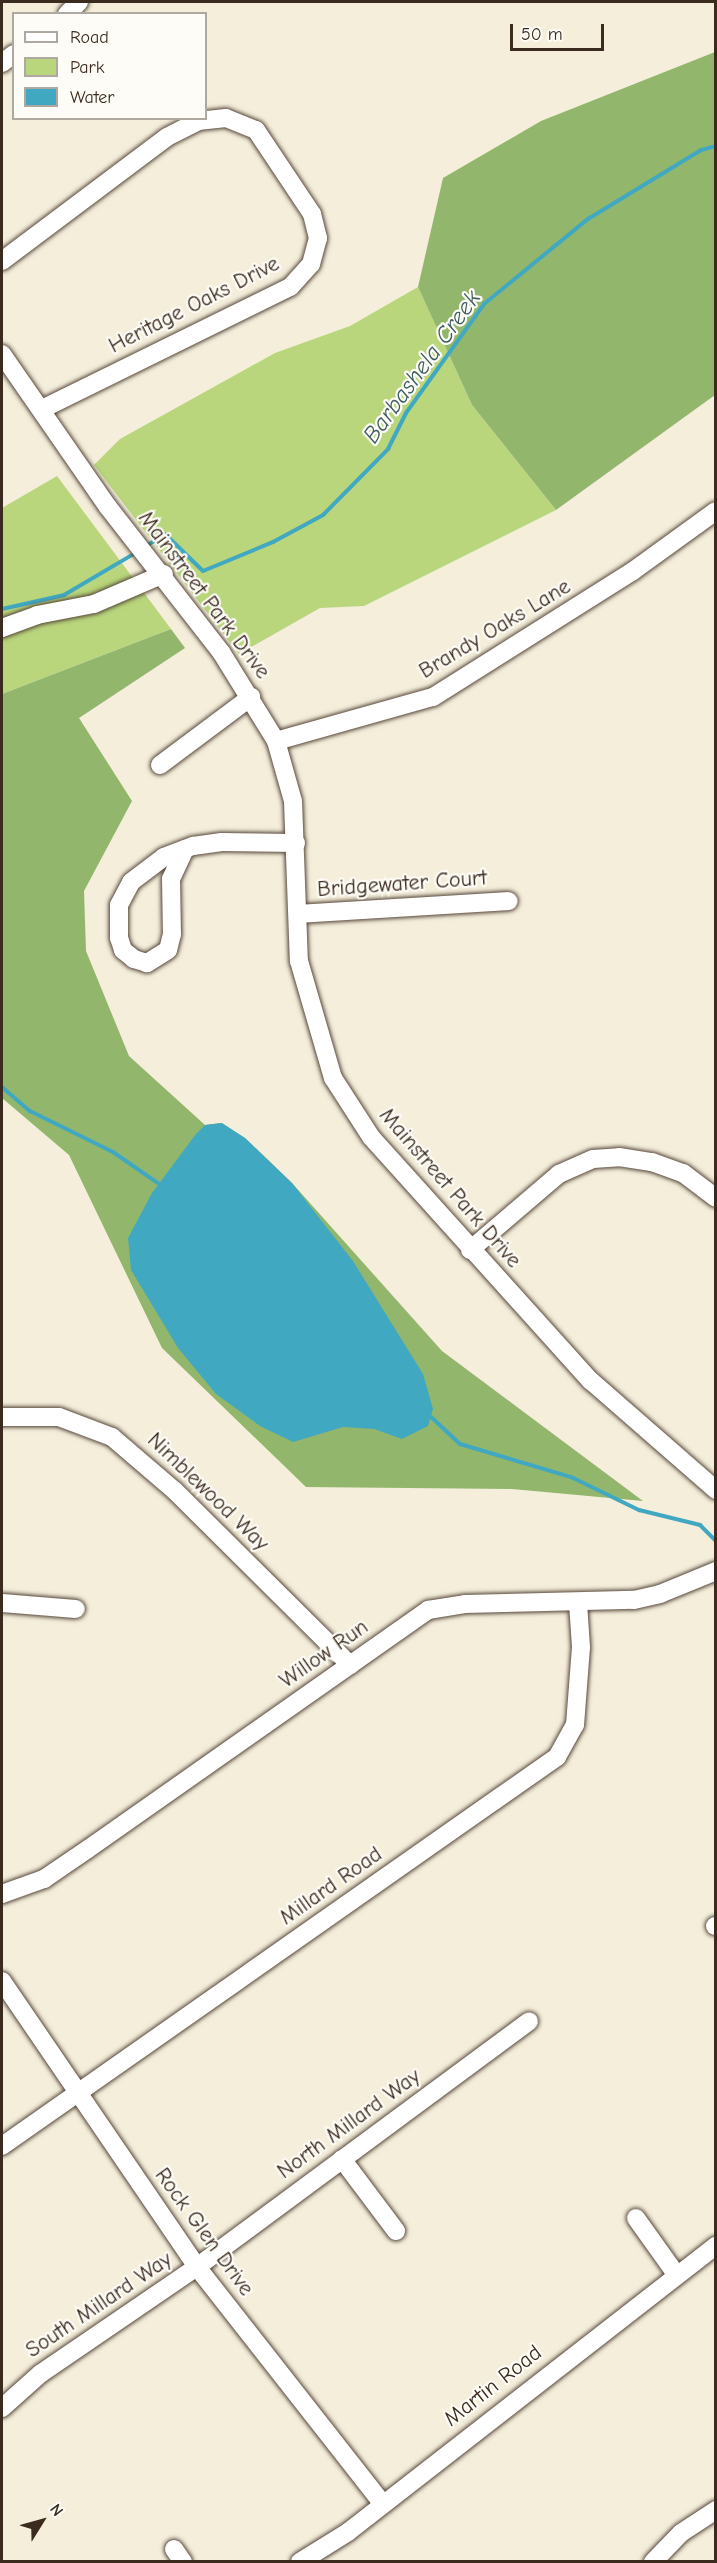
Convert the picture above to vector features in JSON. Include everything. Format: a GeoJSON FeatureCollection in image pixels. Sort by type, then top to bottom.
{"type":"FeatureCollection","features":[{"type":"Feature","properties":{"kind":"street","name":"Heritage Oaks Drive"},"geometry":{"type":"LineString","coordinates":[[2,261],[168,137],[198,121],[226,118],[256,130],[312,214],[318,238],[311,264],[290,287],[42,410]]}},
{"type":"Feature","properties":{"kind":"street","name":"Mainstreet Park Drive"},"geometry":{"type":"LineString","coordinates":[[2,354],[149,563],[164,574],[251,697],[276,741],[293,801],[299,961],[333,1078],[371,1137],[470,1250],[591,1381],[716,1490]]}},
{"type":"Feature","properties":{"kind":"street","name":"Brandy Oaks Lane"},"geometry":{"type":"LineString","coordinates":[[276,741],[441,693],[633,572],[716,511]]}},
{"type":"Feature","properties":{"kind":"street"},"geometry":{"type":"LineString","coordinates":[[2,628],[37,615],[94,604],[164,574]]}},
{"type":"Feature","properties":{"kind":"street"},"geometry":{"type":"LineString","coordinates":[[160,765],[251,697]]}},
{"type":"Feature","properties":{"kind":"street"},"geometry":{"type":"LineString","coordinates":[[185,849],[171,879],[172,934],[168,950],[147,963],[123,950],[119,938],[119,905],[131,882],[164,857],[185,849],[222,842],[296,843]]}},
{"type":"Feature","properties":{"kind":"street","name":"Bridgewater Court"},"geometry":{"type":"LineString","coordinates":[[298,914],[509,901]]}},
{"type":"Feature","properties":{"kind":"street"},"geometry":{"type":"LineString","coordinates":[[470,1250],[550,1180],[593,1159],[619,1157],[652,1162],[683,1173],[716,1198]]}},
{"type":"Feature","properties":{"kind":"street","name":"Nimblewood Way"},"geometry":{"type":"LineString","coordinates":[[2,1417],[59,1417],[112,1437],[175,1491],[350,1665]]}},
{"type":"Feature","properties":{"kind":"street","name":"Willow Run"},"geometry":{"type":"LineString","coordinates":[[2,1894],[44,1879],[428,1610],[465,1604],[634,1600],[660,1594],[716,1570]]}},
{"type":"Feature","properties":{"kind":"street"},"geometry":{"type":"LineString","coordinates":[[2,1603],[76,1609]]}},
{"type":"Feature","properties":{"kind":"street","name":"Millard Road"},"geometry":{"type":"LineString","coordinates":[[2,2146],[557,1757],[575,1725],[581,1647],[578,1603]]}},
{"type":"Feature","properties":{"kind":"street","name":"Rock Glen Drive"},"geometry":{"type":"LineString","coordinates":[[2,1981],[76,2094],[197,2266],[382,2503]]}},
{"type":"Feature","properties":{"kind":"street","name":"North Millard Way"},"geometry":{"type":"LineString","coordinates":[[197,2266],[529,2021]]}},
{"type":"Feature","properties":{"kind":"street"},"geometry":{"type":"LineString","coordinates":[[342,2159],[396,2231]]}},
{"type":"Feature","properties":{"kind":"street"},"geometry":{"type":"LineString","coordinates":[[636,2218],[676,2274]]}},
{"type":"Feature","properties":{"kind":"street","name":"Martin Road"},"geometry":{"type":"LineString","coordinates":[[300,2562],[348,2532],[676,2274],[716,2246]]}},
{"type":"Feature","properties":{"kind":"street","name":"South Millard Way"},"geometry":{"type":"LineString","coordinates":[[2,2409],[40,2374],[197,2266]]}},
{"type":"Feature","properties":{"kind":"street"},"geometry":{"type":"LineString","coordinates":[[653,2562],[681,2533],[716,2510]]}},
{"type":"Feature","properties":{"kind":"green space"},"geometry":{"type":"Polygon","coordinates":[[[715,52],[715,395],[556,510],[472,405],[418,287],[443,178],[541,121],[715,52]]]}},
{"type":"Feature","properties":{"kind":"green space"},"geometry":{"type":"Polygon","coordinates":[[[418,287],[472,405],[556,510],[364,606],[320,608],[239,654],[94,465],[120,439],[275,353],[350,326],[418,287]]]}},
{"type":"Feature","properties":{"kind":"green space"},"geometry":{"type":"Polygon","coordinates":[[[57,476],[171,629],[2,694],[2,508],[57,476]]]}},
{"type":"Feature","properties":{"kind":"green space"},"geometry":{"type":"Polygon","coordinates":[[[171,629],[185,648],[79,718],[132,801],[84,891],[86,951],[129,1056],[205,1125],[221,1123],[245,1138],[292,1183],[442,1351],[643,1501],[512,1489],[306,1487],[162,1348],[69,1155],[2,1098],[2,694],[171,629]]]}},
{"type":"Feature","properties":{"kind":"water"},"geometry":{"type":"Polygon","coordinates":[[[222,1123],[245,1138],[292,1183],[353,1261],[423,1374],[433,1409],[428,1426],[402,1439],[374,1429],[343,1427],[293,1442],[260,1426],[216,1394],[178,1348],[131,1270],[128,1238],[152,1193],[196,1134],[205,1125],[222,1123]]]}},
{"type":"Feature","properties":{"kind":"waterway","name":"Barbashela Creek"},"geometry":{"type":"LineString","coordinates":[[146,546],[165,534],[203,571],[273,542],[323,515],[388,449],[406,413],[484,304],[588,219],[701,150],[716,146]]}},
{"type":"Feature","properties":{"kind":"waterway","name":"Barbashela Creek"},"geometry":{"type":"LineString","coordinates":[[2,609],[64,595],[137,552]]}},
{"type":"Feature","properties":{"kind":"waterway"},"geometry":{"type":"LineString","coordinates":[[2,1087],[30,1111],[113,1152],[159,1184]]}},
{"type":"Feature","properties":{"kind":"waterway"},"geometry":{"type":"LineString","coordinates":[[431,1417],[460,1444],[571,1477],[639,1510],[700,1525],[716,1541]]}}]}
